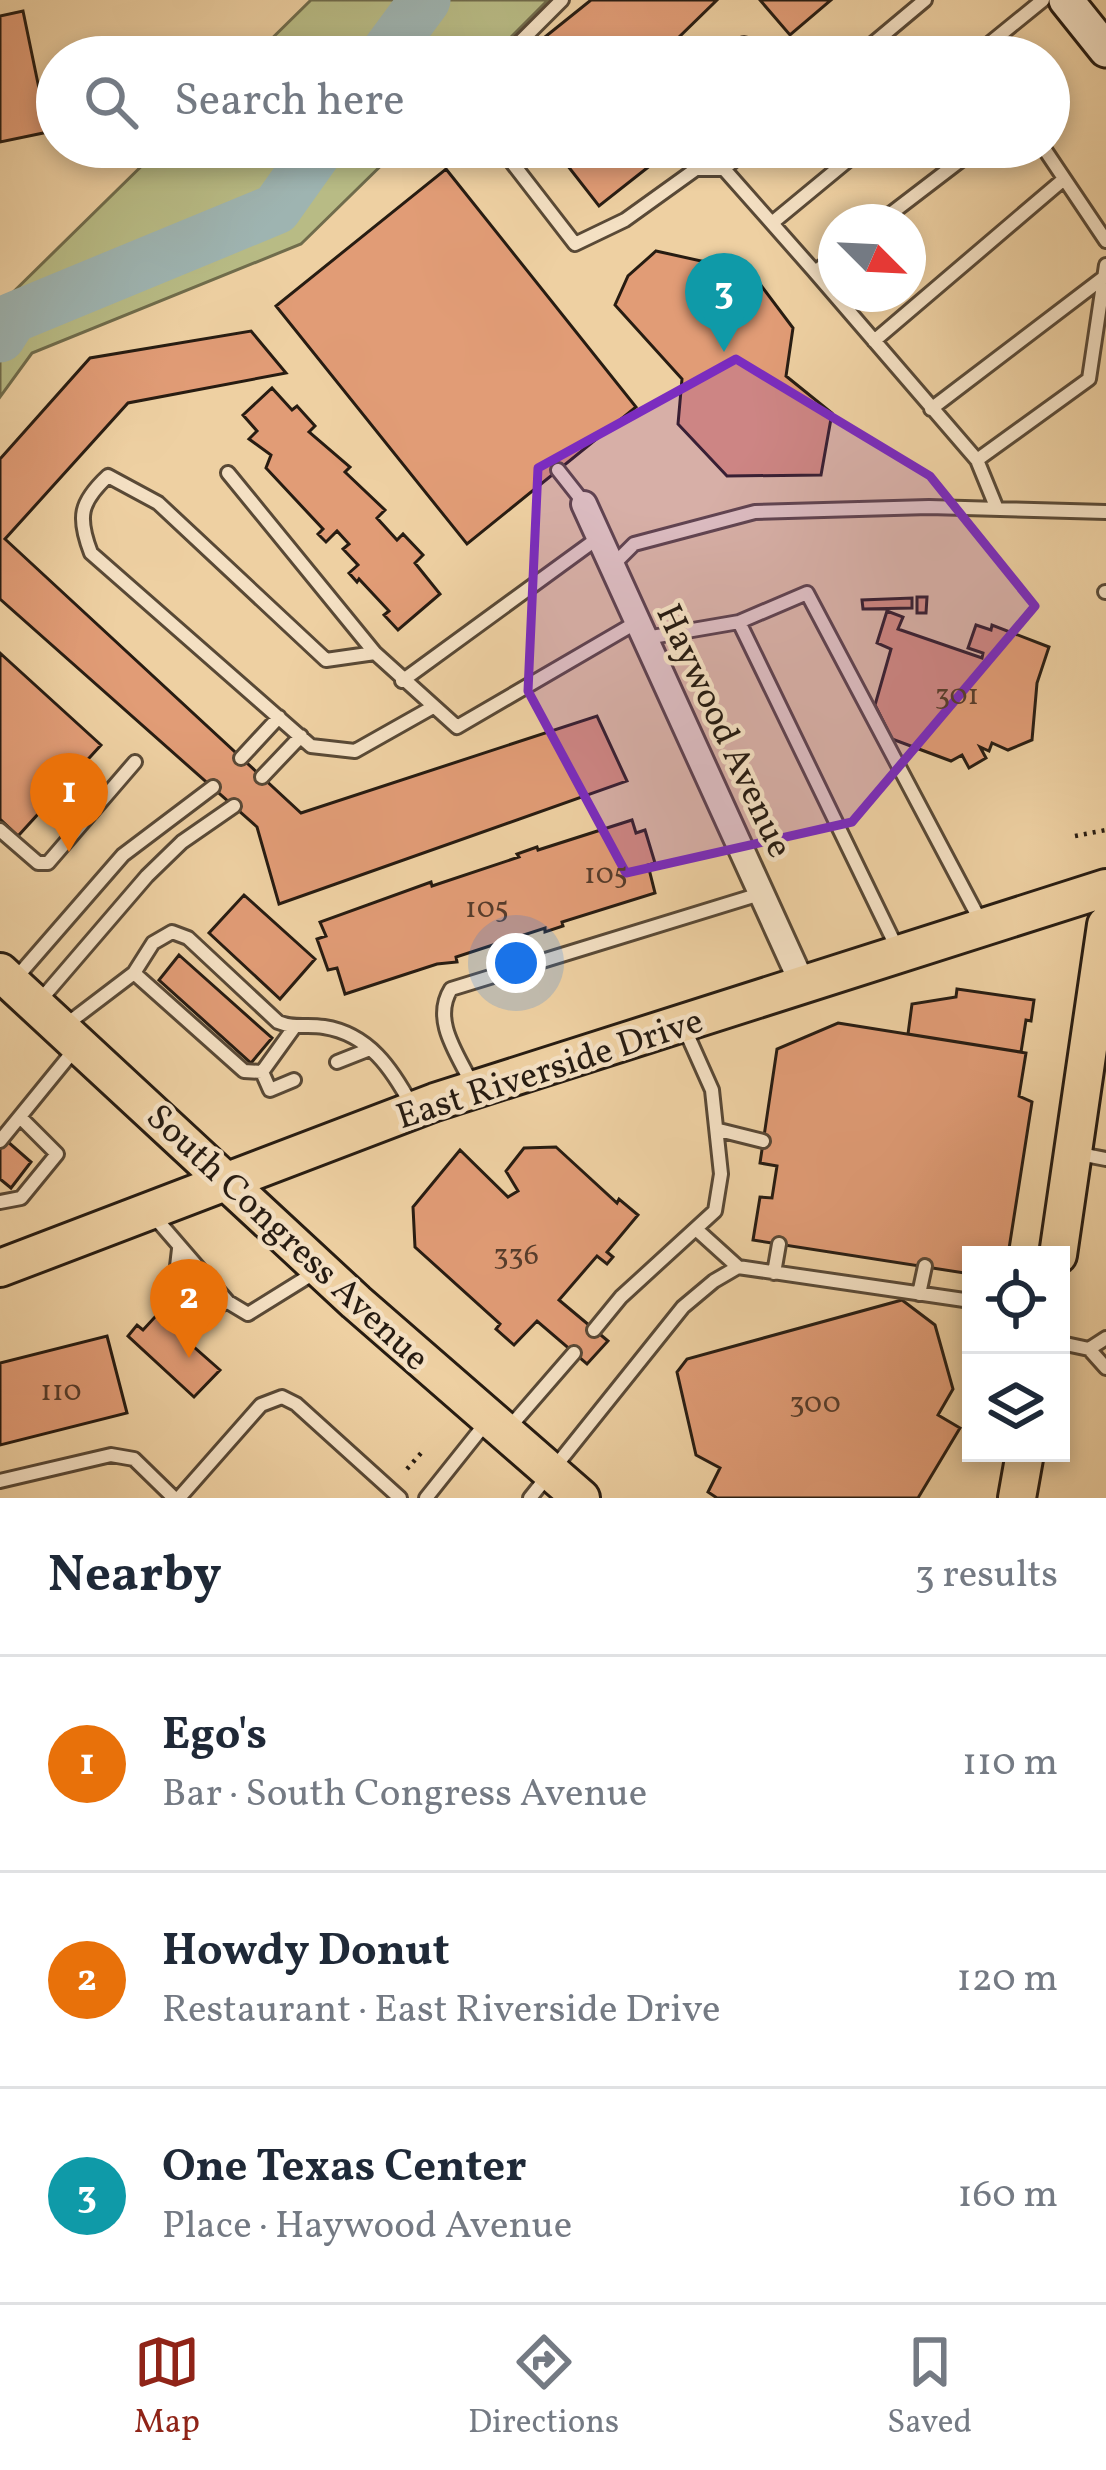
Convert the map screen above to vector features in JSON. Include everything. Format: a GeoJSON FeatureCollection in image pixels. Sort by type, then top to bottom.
{"type":"FeatureCollection","features":[{"type":"Feature","properties":{"kind":"main road"},"geometry":{"type":"LineString","coordinates":[[1066,0],[1106,50]]}},
{"type":"Feature","properties":{"kind":"main road","name":"East Riverside Drive"},"geometry":{"type":"LineString","coordinates":[[0,1268],[414,1110],[1106,889]]}},
{"type":"Feature","properties":{"kind":"main road"},"geometry":{"type":"LineString","coordinates":[[1061,1246],[1089,1156],[1106,925]]}},
{"type":"Feature","properties":{"kind":"main road","name":"South Congress Avenue"},"geometry":{"type":"LineString","coordinates":[[38,1006],[321,1269],[498,1425],[540,1484],[581,1498]]}},
{"type":"Feature","properties":{"kind":"main road"},"geometry":{"type":"LineString","coordinates":[[1017,1498],[1023,1462]]}},
{"type":"Feature","properties":{"kind":"street","name":"Haywood Avenue"},"geometry":{"type":"LineString","coordinates":[[584,504],[803,985]]}},
{"type":"Feature","properties":{"kind":"lane"},"geometry":{"type":"LineString","coordinates":[[526,36],[562,0]]}},
{"type":"Feature","properties":{"kind":"lane"},"geometry":{"type":"LineString","coordinates":[[882,36],[925,0]]}},
{"type":"Feature","properties":{"kind":"lane"},"geometry":{"type":"LineString","coordinates":[[999,36],[1043,0]]}},
{"type":"Feature","properties":{"kind":"lane"},"geometry":{"type":"LineString","coordinates":[[516,168],[575,244],[626,220],[696,169],[706,168]]}},
{"type":"Feature","properties":{"kind":"lane"},"geometry":{"type":"LineString","coordinates":[[729,168],[977,460],[997,509]]}},
{"type":"Feature","properties":{"kind":"lane"},"geometry":{"type":"LineString","coordinates":[[772,223],[839,168]]}},
{"type":"Feature","properties":{"kind":"lane"},"geometry":{"type":"LineString","coordinates":[[904,204],[951,168]]}},
{"type":"Feature","properties":{"kind":"lane"},"geometry":{"type":"LineString","coordinates":[[1056,168],[1106,241]]}},
{"type":"Feature","properties":{"kind":"lane"},"geometry":{"type":"LineString","coordinates":[[874,341],[1064,179]]}},
{"type":"Feature","properties":{"kind":"lane"},"geometry":{"type":"LineString","coordinates":[[931,409],[1105,271]]}},
{"type":"Feature","properties":{"kind":"lane"},"geometry":{"type":"LineString","coordinates":[[977,460],[1089,379],[1105,271]]}},
{"type":"Feature","properties":{"kind":"lane"},"geometry":{"type":"LineString","coordinates":[[558,470],[584,504]]}},
{"type":"Feature","properties":{"kind":"lane"},"geometry":{"type":"LineString","coordinates":[[228,473],[374,652],[457,727],[641,630],[740,622],[808,593],[984,927]]}},
{"type":"Feature","properties":{"kind":"lane"},"geometry":{"type":"LineString","coordinates":[[374,652],[326,660],[158,503],[108,476],[86,496],[82,529],[92,553],[311,746],[355,751],[433,706]]}},
{"type":"Feature","properties":{"kind":"lane"},"geometry":{"type":"LineString","coordinates":[[611,566],[634,544],[755,512],[1106,512]]}},
{"type":"Feature","properties":{"kind":"lane"},"geometry":{"type":"LineString","coordinates":[[402,681],[598,538]]}},
{"type":"Feature","properties":{"kind":"lane"},"geometry":{"type":"LineString","coordinates":[[740,622],[900,954]]}},
{"type":"Feature","properties":{"kind":"lane"},"geometry":{"type":"LineString","coordinates":[[241,758],[279,717]]}},
{"type":"Feature","properties":{"kind":"lane"},"geometry":{"type":"LineString","coordinates":[[262,777],[301,736]]}},
{"type":"Feature","properties":{"kind":"lane"},"geometry":{"type":"LineString","coordinates":[[0,830],[38,863],[47,863],[135,762]]}},
{"type":"Feature","properties":{"kind":"lane"},"geometry":{"type":"LineString","coordinates":[[0,1141],[20,1117],[38,1006],[122,855],[213,787]]}},
{"type":"Feature","properties":{"kind":"lane"},"geometry":{"type":"LineString","coordinates":[[38,1006],[147,875],[182,842],[234,806]]}},
{"type":"Feature","properties":{"kind":"lane"},"geometry":{"type":"LineString","coordinates":[[122,855],[147,875]]}},
{"type":"Feature","properties":{"kind":"lane"},"geometry":{"type":"LineString","coordinates":[[475,1090],[443,1023],[443,1002],[451,989],[761,893]]}},
{"type":"Feature","properties":{"kind":"lane"},"geometry":{"type":"LineString","coordinates":[[38,1006],[134,974],[153,943],[172,932],[188,938],[278,1022],[293,1029],[312,1025],[340,1029],[386,1060],[414,1110]]}},
{"type":"Feature","properties":{"kind":"lane"},"geometry":{"type":"LineString","coordinates":[[134,974],[244,1071],[262,1072]]}},
{"type":"Feature","properties":{"kind":"lane"},"geometry":{"type":"LineString","coordinates":[[594,1330],[621,1297],[716,1211],[721,1174],[712,1090],[682,1024]]}},
{"type":"Feature","properties":{"kind":"lane"},"geometry":{"type":"LineString","coordinates":[[262,1072],[293,1029]]}},
{"type":"Feature","properties":{"kind":"lane"},"geometry":{"type":"LineString","coordinates":[[338,1062],[370,1049]]}},
{"type":"Feature","properties":{"kind":"lane"},"geometry":{"type":"LineString","coordinates":[[262,1072],[270,1090],[294,1080]]}},
{"type":"Feature","properties":{"kind":"lane"},"geometry":{"type":"LineString","coordinates":[[0,1202],[21,1198],[57,1154],[20,1117]]}},
{"type":"Feature","properties":{"kind":"lane"},"geometry":{"type":"LineString","coordinates":[[719,1130],[763,1142]]}},
{"type":"Feature","properties":{"kind":"lane"},"geometry":{"type":"LineString","coordinates":[[148,1210],[228,1302],[248,1314],[321,1269]]}},
{"type":"Feature","properties":{"kind":"lane"},"geometry":{"type":"LineString","coordinates":[[696,1229],[738,1267],[962,1300]]}},
{"type":"Feature","properties":{"kind":"lane"},"geometry":{"type":"LineString","coordinates":[[774,1273],[779,1244]]}},
{"type":"Feature","properties":{"kind":"lane"},"geometry":{"type":"LineString","coordinates":[[179,1249],[176,1275],[182,1288]]}},
{"type":"Feature","properties":{"kind":"lane"},"geometry":{"type":"LineString","coordinates":[[919,1294],[925,1266]]}},
{"type":"Feature","properties":{"kind":"lane"},"geometry":{"type":"LineString","coordinates":[[540,1484],[683,1307],[738,1267]]}},
{"type":"Feature","properties":{"kind":"lane"},"geometry":{"type":"LineString","coordinates":[[201,1305],[210,1308],[228,1302]]}},
{"type":"Feature","properties":{"kind":"lane"},"geometry":{"type":"LineString","coordinates":[[1089,1349],[1106,1338]]}},
{"type":"Feature","properties":{"kind":"lane"},"geometry":{"type":"LineString","coordinates":[[1070,1345],[1089,1349],[1106,1368]]}},
{"type":"Feature","properties":{"kind":"lane"},"geometry":{"type":"LineString","coordinates":[[426,1498],[574,1353]]}},
{"type":"Feature","properties":{"kind":"lane"},"geometry":{"type":"LineString","coordinates":[[0,1481],[111,1455],[134,1459],[177,1498],[262,1405],[282,1397],[296,1404],[400,1498]]}},
{"type":"Feature","properties":{"kind":"path"},"geometry":{"type":"LineString","coordinates":[[1075,836],[1106,830]]}},
{"type":"Feature","properties":{"kind":"path"},"geometry":{"type":"LineString","coordinates":[[407,1469],[422,1452]]}},
{"type":"Feature","properties":{"kind":"highlighted area"},"geometry":{"type":"Polygon","coordinates":[[[736,359],[930,476],[1035,606],[852,822],[626,873],[528,691],[538,468],[736,359]]]}},
{"type":"Feature","properties":{"kind":"green space"},"geometry":{"type":"Polygon","coordinates":[[[311,0],[548,0],[512,36],[274,36],[311,0]]]}},
{"type":"Feature","properties":{"kind":"green space"},"geometry":{"type":"Polygon","coordinates":[[[140,168],[379,168],[301,244],[32,353],[0,397],[0,305],[140,168]]]}},
{"type":"Feature","properties":{"kind":"building"},"geometry":{"type":"Polygon","coordinates":[[[591,0],[717,0],[680,36],[546,36],[591,0]]]}},
{"type":"Feature","properties":{"kind":"building"},"geometry":{"type":"Polygon","coordinates":[[[760,0],[831,0],[790,35],[760,0]]]}},
{"type":"Feature","properties":{"kind":"building"},"geometry":{"type":"Polygon","coordinates":[[[23,11],[36,74],[36,134],[0,142],[0,16],[23,11]]]}},
{"type":"Feature","properties":{"kind":"building"},"geometry":{"type":"Polygon","coordinates":[[[569,168],[647,168],[599,206],[569,168]]]}},
{"type":"Feature","properties":{"kind":"building"},"geometry":{"type":"Polygon","coordinates":[[[446,169],[636,407],[467,544],[276,306],[446,169]]]}},
{"type":"Feature","properties":{"kind":"building"},"geometry":{"type":"Polygon","coordinates":[[[656,251],[751,272],[793,328],[786,376],[832,413],[821,475],[727,476],[678,424],[682,379],[615,305],[628,276],[656,251]]]}},
{"type":"Feature","properties":{"kind":"building"},"geometry":{"type":"Polygon","coordinates":[[[251,331],[286,373],[128,403],[5,539],[301,813],[597,716],[627,781],[279,904],[257,827],[0,599],[0,459],[90,358],[251,331]]]}},
{"type":"Feature","properties":{"kind":"building"},"geometry":{"type":"Polygon","coordinates":[[[272,388],[292,410],[297,406],[315,426],[309,432],[350,467],[345,472],[385,510],[377,518],[397,540],[403,534],[423,555],[415,563],[440,594],[398,630],[384,615],[389,611],[349,573],[358,565],[343,549],[349,544],[337,531],[326,542],[318,534],[323,529],[266,468],[271,455],[249,439],[257,431],[243,415],[272,388]]]}},
{"type":"Feature","properties":{"kind":"building"},"geometry":{"type":"Polygon","coordinates":[[[917,597],[927,597],[926,613],[917,613],[917,597]]]}},
{"type":"Feature","properties":{"kind":"building"},"geometry":{"type":"Polygon","coordinates":[[[912,598],[912,608],[863,609],[862,600],[912,598]]]}},
{"type":"Feature","properties":{"kind":"building"},"geometry":{"type":"Polygon","coordinates":[[[887,611],[903,617],[898,629],[982,658],[983,653],[968,648],[976,625],[991,630],[992,625],[1049,647],[1037,683],[1032,740],[1008,750],[992,743],[989,751],[980,747],[986,758],[969,768],[962,755],[951,761],[892,739],[875,705],[891,649],[877,643],[887,611]]]}},
{"type":"Feature","properties":{"kind":"building"},"geometry":{"type":"Polygon","coordinates":[[[0,653],[101,745],[18,836],[0,819],[0,653]]]}},
{"type":"Feature","properties":{"kind":"building"},"geometry":{"type":"Polygon","coordinates":[[[632,820],[636,833],[645,830],[655,863],[648,865],[655,893],[456,957],[457,962],[345,994],[337,968],[328,970],[317,939],[326,936],[320,922],[537,847],[632,820]]]}},
{"type":"Feature","properties":{"kind":"building"},"geometry":{"type":"Polygon","coordinates":[[[244,895],[315,959],[280,999],[209,933],[244,895]]]}},
{"type":"Feature","properties":{"kind":"building"},"geometry":{"type":"Polygon","coordinates":[[[179,955],[272,1038],[251,1063],[159,980],[179,955]]]}},
{"type":"Feature","properties":{"kind":"building"},"geometry":{"type":"Polygon","coordinates":[[[957,989],[1034,1000],[1021,1052],[908,1034],[912,1004],[956,997],[957,989]]]}},
{"type":"Feature","properties":{"kind":"building"},"geometry":{"type":"Polygon","coordinates":[[[838,1023],[1026,1053],[1019,1096],[1032,1102],[1009,1246],[962,1246],[962,1273],[753,1240],[760,1197],[772,1198],[777,1166],[760,1163],[777,1049],[838,1023]]]}},
{"type":"Feature","properties":{"kind":"building"},"geometry":{"type":"Polygon","coordinates":[[[0,1135],[31,1162],[11,1188],[0,1179],[0,1135]]]}},
{"type":"Feature","properties":{"kind":"building"},"geometry":{"type":"Polygon","coordinates":[[[556,1147],[617,1203],[619,1199],[638,1215],[607,1252],[613,1257],[607,1264],[597,1256],[559,1300],[608,1341],[587,1364],[537,1321],[514,1345],[496,1329],[500,1324],[415,1247],[413,1207],[460,1150],[508,1197],[518,1191],[506,1171],[524,1148],[556,1147]]]}},
{"type":"Feature","properties":{"kind":"building"},"geometry":{"type":"Polygon","coordinates":[[[189,1280],[208,1297],[177,1332],[220,1370],[194,1397],[128,1336],[137,1325],[143,1330],[189,1280]]]}},
{"type":"Feature","properties":{"kind":"building"},"geometry":{"type":"Polygon","coordinates":[[[902,1300],[935,1325],[953,1389],[938,1415],[960,1428],[918,1498],[717,1498],[708,1492],[720,1468],[696,1455],[677,1372],[687,1359],[902,1300]]]}},
{"type":"Feature","properties":{"kind":"building"},"geometry":{"type":"Polygon","coordinates":[[[107,1336],[127,1413],[0,1445],[0,1363],[107,1336]]]}},
{"type":"Feature","properties":{"kind":"waterway"},"geometry":{"type":"LineString","coordinates":[[398,36],[425,0]]}},
{"type":"Feature","properties":{"kind":"waterway"},"geometry":{"type":"LineString","coordinates":[[0,337],[12,318],[276,209],[305,168]]}},
{"type":"Feature","properties":{"kind":"place","name":"One Texas Center"},"geometry":{"type":"Point","coordinates":[724,352]}},
{"type":"Feature","properties":{"kind":"place","name":"Ego's"},"geometry":{"type":"Point","coordinates":[69,852]}},
{"type":"Feature","properties":{"kind":"place","name":"Howdy Donut"},"geometry":{"type":"Point","coordinates":[189,1358]}}]}
